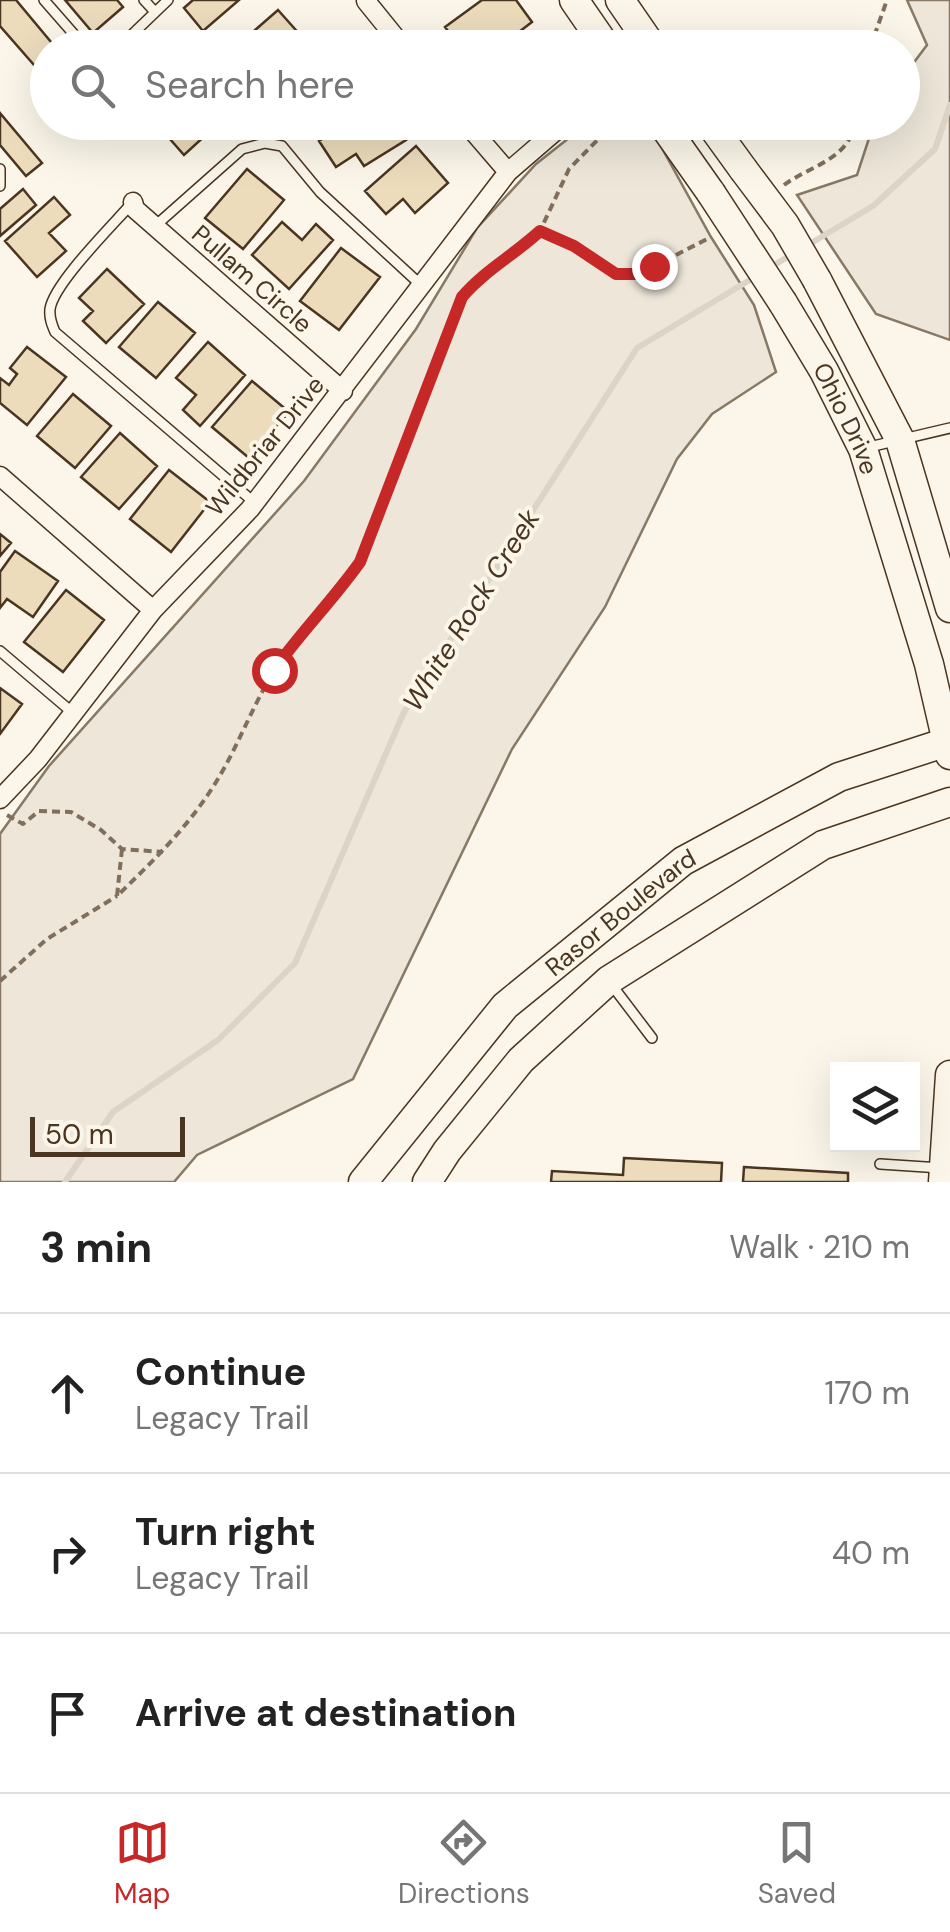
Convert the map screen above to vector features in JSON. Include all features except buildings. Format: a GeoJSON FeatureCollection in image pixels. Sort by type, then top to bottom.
{"type":"FeatureCollection","features":[{"type":"Feature","properties":{"kind":"main road"},"geometry":{"type":"LineString","coordinates":[[574,0],[595,30]]}},
{"type":"Feature","properties":{"kind":"main road"},"geometry":{"type":"LineString","coordinates":[[620,0],[641,30]]}},
{"type":"Feature","properties":{"kind":"main road","name":"Ohio Drive"},"geometry":{"type":"LineString","coordinates":[[673,140],[783,302],[824,371],[863,449],[929,664],[949,745]]}},
{"type":"Feature","properties":{"kind":"main road","name":"Ohio Drive"},"geometry":{"type":"LineString","coordinates":[[722,140],[785,225],[860,358],[900,440],[948,596]]}},
{"type":"Feature","properties":{"kind":"main road","name":"Rasor Boulevard"},"geometry":{"type":"LineString","coordinates":[[363,1182],[505,1006],[683,860],[840,777],[949,745]]}},
{"type":"Feature","properties":{"kind":"main road","name":"Rasor Boulevard"},"geometry":{"type":"LineString","coordinates":[[427,1182],[447,1151],[521,1060],[609,980],[823,845],[950,802]]}},
{"type":"Feature","properties":{"kind":"main road"},"geometry":{"type":"LineString","coordinates":[[580,945],[609,980]]}},
{"type":"Feature","properties":{"kind":"main road"},"geometry":{"type":"LineString","coordinates":[[945,1173],[950,1074]]}},
{"type":"Feature","properties":{"kind":"street"},"geometry":{"type":"LineString","coordinates":[[366,1],[389,30]]}},
{"type":"Feature","properties":{"kind":"street"},"geometry":{"type":"LineString","coordinates":[[480,140],[508,172]]}},
{"type":"Feature","properties":{"kind":"street","name":"Wildbriar Drive"},"geometry":{"type":"LineString","coordinates":[[0,799],[38,759],[154,610],[255,503],[508,172],[545,140]]}},
{"type":"Feature","properties":{"kind":"street","name":"Pullam Circle"},"geometry":{"type":"LineString","coordinates":[[132,202],[134,209],[342,391]]}},
{"type":"Feature","properties":{"kind":"street"},"geometry":{"type":"LineString","coordinates":[[0,476],[154,610]]}},
{"type":"Feature","properties":{"kind":"lane"},"geometry":{"type":"LineString","coordinates":[[44,0],[70,30]]}},
{"type":"Feature","properties":{"kind":"lane"},"geometry":{"type":"LineString","coordinates":[[144,0],[155,12]]}},
{"type":"Feature","properties":{"kind":"lane"},"geometry":{"type":"LineString","coordinates":[[136,30],[168,0]]}},
{"type":"Feature","properties":{"kind":"lane"},"geometry":{"type":"LineString","coordinates":[[154,226],[242,149],[265,143],[282,146],[320,192],[422,286]]}},
{"type":"Feature","properties":{"kind":"lane"},"geometry":{"type":"LineString","coordinates":[[0,170],[0,186]]}},
{"type":"Feature","properties":{"kind":"lane"},"geometry":{"type":"LineString","coordinates":[[132,202],[68,277],[50,305],[55,332],[255,503]]}},
{"type":"Feature","properties":{"kind":"lane"},"geometry":{"type":"LineString","coordinates":[[863,449],[950,428]]}},
{"type":"Feature","properties":{"kind":"lane"},"geometry":{"type":"LineString","coordinates":[[0,651],[72,713]]}},
{"type":"Feature","properties":{"kind":"lane"},"geometry":{"type":"LineString","coordinates":[[609,980],[652,1038]]}},
{"type":"Feature","properties":{"kind":"lane"},"geometry":{"type":"LineString","coordinates":[[880,1164],[945,1173]]}},
{"type":"Feature","properties":{"kind":"path"},"geometry":{"type":"LineString","coordinates":[[876,30],[887,0]]}},
{"type":"Feature","properties":{"kind":"path"},"geometry":{"type":"LineString","coordinates":[[0,981],[47,939],[117,896],[163,852],[210,793],[274,670],[360,562],[462,297],[480,276],[514,255],[540,231],[569,168],[596,140]]}},
{"type":"Feature","properties":{"kind":"path"},"geometry":{"type":"LineString","coordinates":[[774,192],[806,169],[845,150],[849,140]]}},
{"type":"Feature","properties":{"kind":"path"},"geometry":{"type":"LineString","coordinates":[[540,231],[574,246],[616,274],[626,275],[640,274],[722,232]]}},
{"type":"Feature","properties":{"kind":"path"},"geometry":{"type":"LineString","coordinates":[[12,819],[23,824],[38,811],[72,812],[122,849],[163,852]]}},
{"type":"Feature","properties":{"kind":"path"},"geometry":{"type":"LineString","coordinates":[[117,896],[122,849]]}},
{"type":"Feature","properties":{"kind":"shaded area"},"geometry":{"type":"Polygon","coordinates":[[[907,0],[950,0],[950,340],[876,314],[797,195],[857,175],[868,140],[920,140],[920,54],[927,45],[907,0]]]}},
{"type":"Feature","properties":{"kind":"shaded area"},"geometry":{"type":"Polygon","coordinates":[[[566,140],[657,140],[754,305],[776,372],[712,414],[677,459],[605,607],[512,749],[353,1079],[197,1155],[174,1182],[0,1182],[0,834],[49,766],[304,481],[416,329],[477,228],[536,164],[566,140]]]}},
{"type":"Feature","properties":{"kind":"waterway","name":"White Rock Creek"},"geometry":{"type":"LineString","coordinates":[[808,245],[873,206],[935,149],[950,105]]}},
{"type":"Feature","properties":{"kind":"waterway","name":"White Rock Creek"},"geometry":{"type":"LineString","coordinates":[[769,268],[793,254]]}},
{"type":"Feature","properties":{"kind":"waterway","name":"White Rock Creek"},"geometry":{"type":"LineString","coordinates":[[65,1182],[113,1112],[218,1040],[295,963],[404,712],[637,348],[758,275]]}},
{"type":"Feature","properties":{"kind":"route"},"geometry":{"type":"LineString","coordinates":[[274,670],[360,562],[462,297],[480,276],[514,255],[540,231],[574,246],[616,274],[640,274],[654,266]]}}]}
